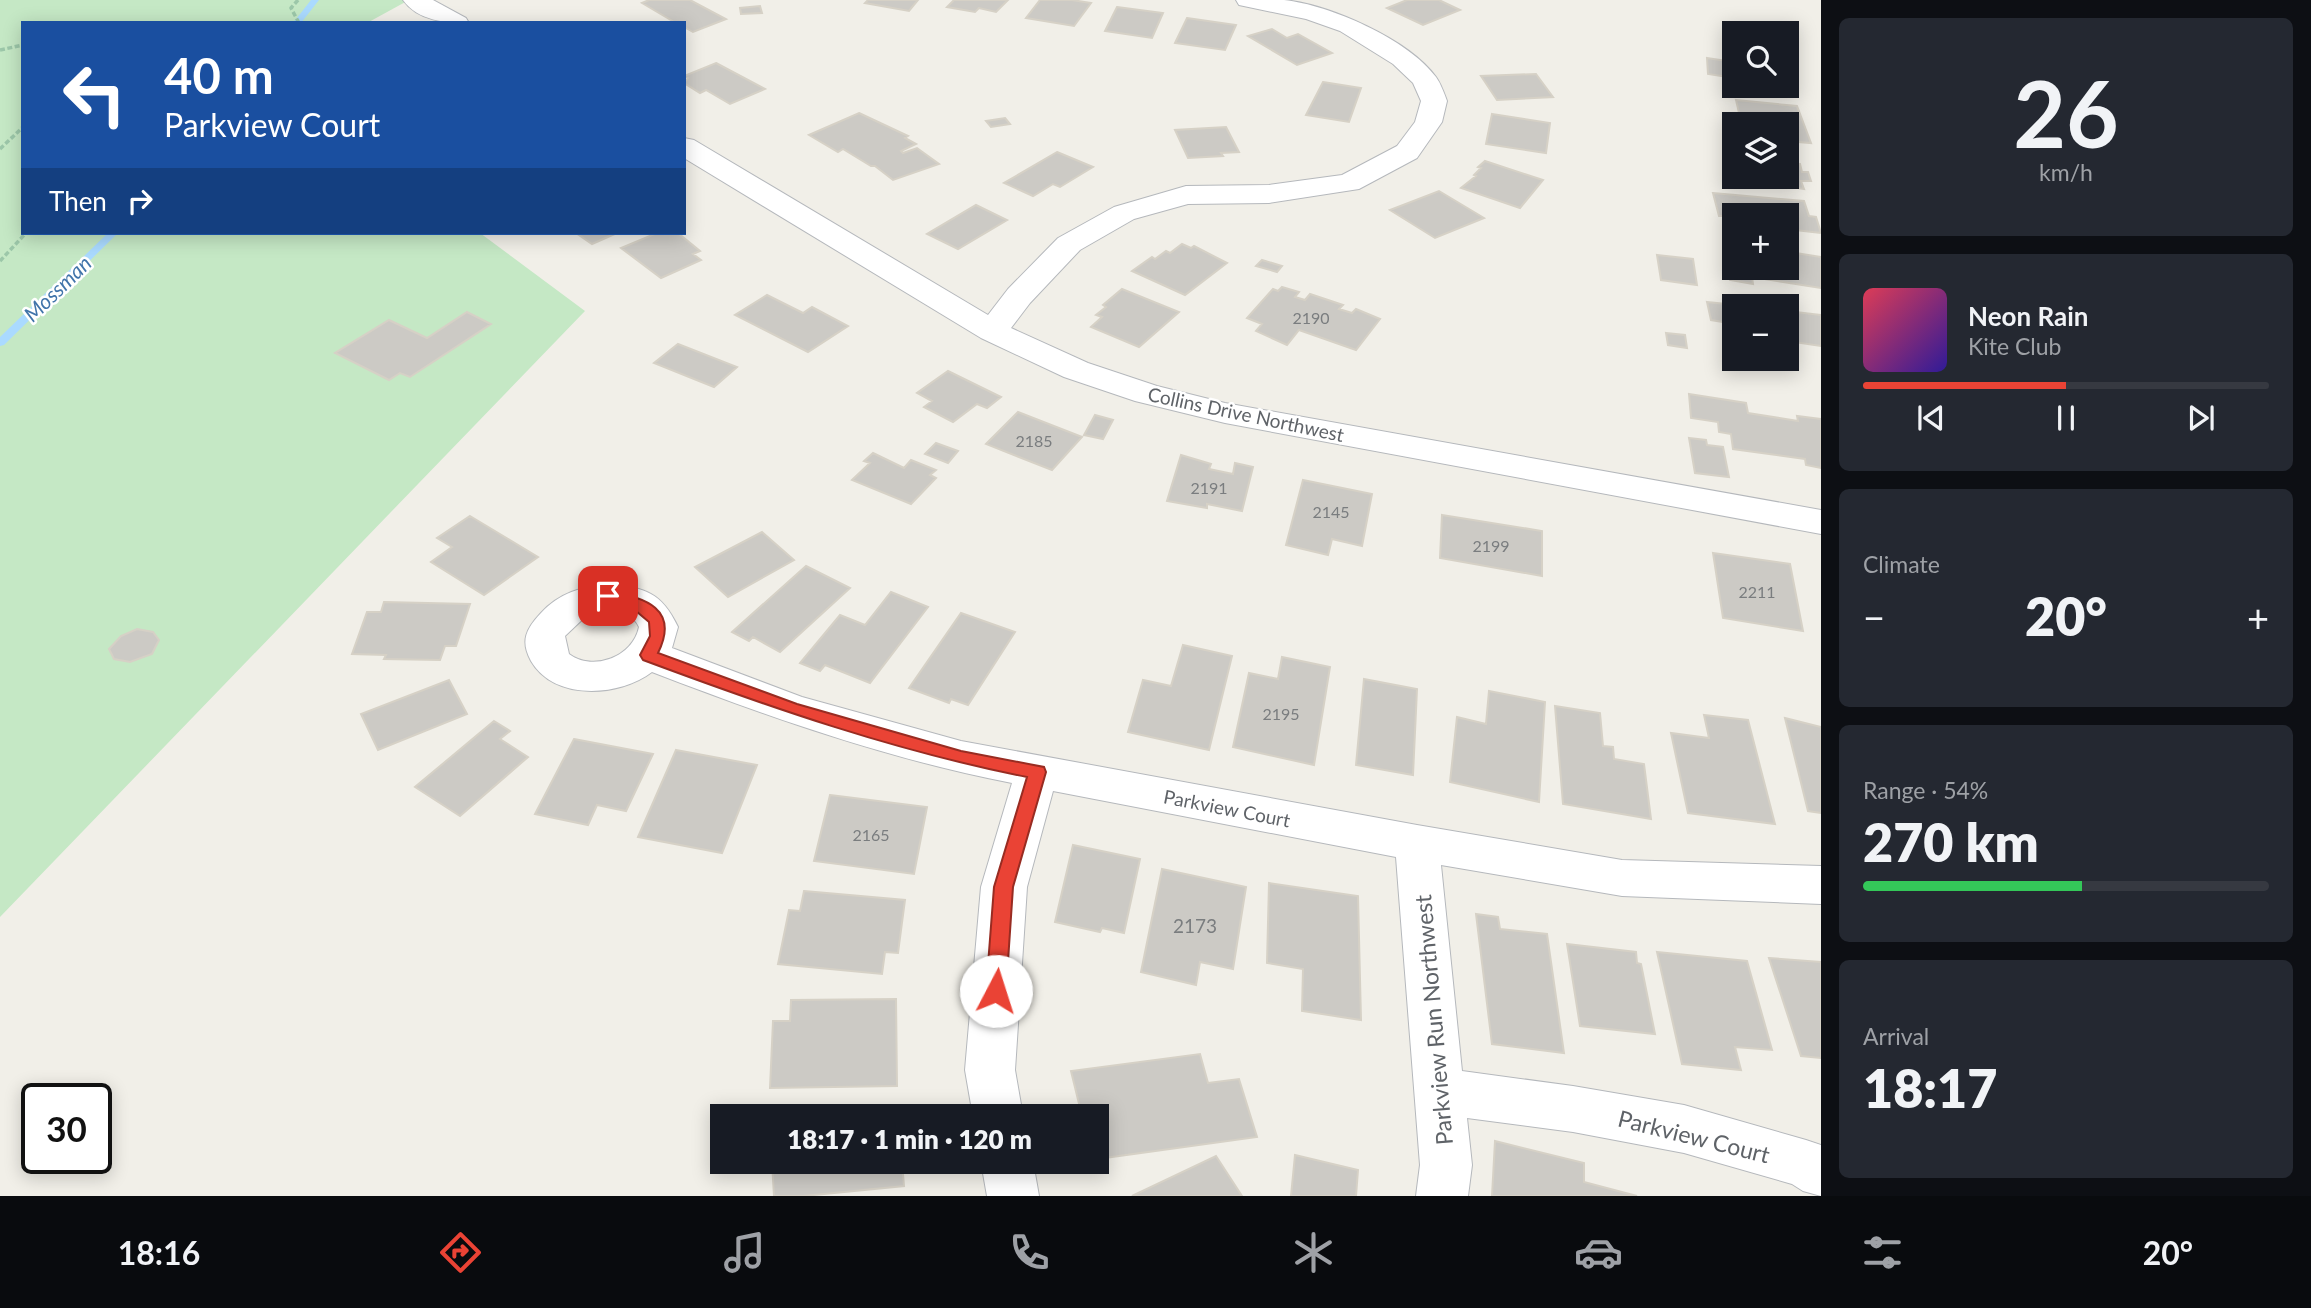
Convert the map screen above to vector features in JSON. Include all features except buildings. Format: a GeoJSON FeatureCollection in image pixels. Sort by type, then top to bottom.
{"type":"FeatureCollection","features":[{"type":"Feature","properties":{"kind":"street"},"geometry":{"type":"LineString","coordinates":[[415,0],[453,21]]}},
{"type":"Feature","properties":{"kind":"street"},"geometry":{"type":"LineString","coordinates":[[992,331],[1019,296],[1069,244],[1124,213],[1186,195],[1269,194],[1349,183],[1407,152],[1428,122],[1434,101],[1425,80],[1402,58],[1349,26],[1312,13],[1248,0]]}},
{"type":"Feature","properties":{"kind":"street","name":"Collins Drive Northwest"},"geometry":{"type":"LineString","coordinates":[[686,147],[992,331],[1076,370],[1147,394],[1225,413],[1821,522]]}},
{"type":"Feature","properties":{"kind":"street","name":"Parkview Court"},"geometry":{"type":"LineString","coordinates":[[649,655],[792,709],[961,757],[1037,772],[1417,843],[1622,878],[1821,885]]}},
{"type":"Feature","properties":{"kind":"street"},"geometry":{"type":"LineString","coordinates":[[997,1104],[990,1069],[1004,887],[1037,772]]}},
{"type":"Feature","properties":{"kind":"street","name":"Parkview Run Northwest"},"geometry":{"type":"LineString","coordinates":[[1417,843],[1446,1165],[1442,1196]]}},
{"type":"Feature","properties":{"kind":"street","name":"Parkview Court"},"geometry":{"type":"LineString","coordinates":[[1440,1091],[1573,1109],[1684,1129],[1806,1164],[1821,1174]]}},
{"type":"Feature","properties":{"kind":"street"},"geometry":{"type":"LineString","coordinates":[[1009,1174],[1013,1196]]}},
{"type":"Feature","properties":{"kind":"path"},"geometry":{"type":"LineString","coordinates":[[298,0],[291,8],[298,21]]}},
{"type":"Feature","properties":{"kind":"path"},"geometry":{"type":"LineString","coordinates":[[0,50],[21,46]]}},
{"type":"Feature","properties":{"kind":"path"},"geometry":{"type":"LineString","coordinates":[[0,149],[21,129]]}},
{"type":"Feature","properties":{"kind":"path"},"geometry":{"type":"LineString","coordinates":[[0,261],[24,235]]}},
{"type":"Feature","properties":{"kind":"green space"},"geometry":{"type":"Polygon","coordinates":[[[0,0],[409,0],[371,21],[21,21],[21,235],[483,235],[585,311],[0,917],[0,0]]]}},
{"type":"Feature","properties":{"kind":"waterway","name":"Mossman"},"geometry":{"type":"LineString","coordinates":[[299,21],[315,0]]}},
{"type":"Feature","properties":{"kind":"waterway","name":"Mossman"},"geometry":{"type":"LineString","coordinates":[[0,343],[111,235]]}},
{"type":"Feature","properties":{"kind":"route"},"geometry":{"type":"LineString","coordinates":[[608,596],[635,601],[652,614],[657,622],[658,636],[649,655],[792,709],[961,757],[1037,772],[1004,887],[996,991]]}}]}
